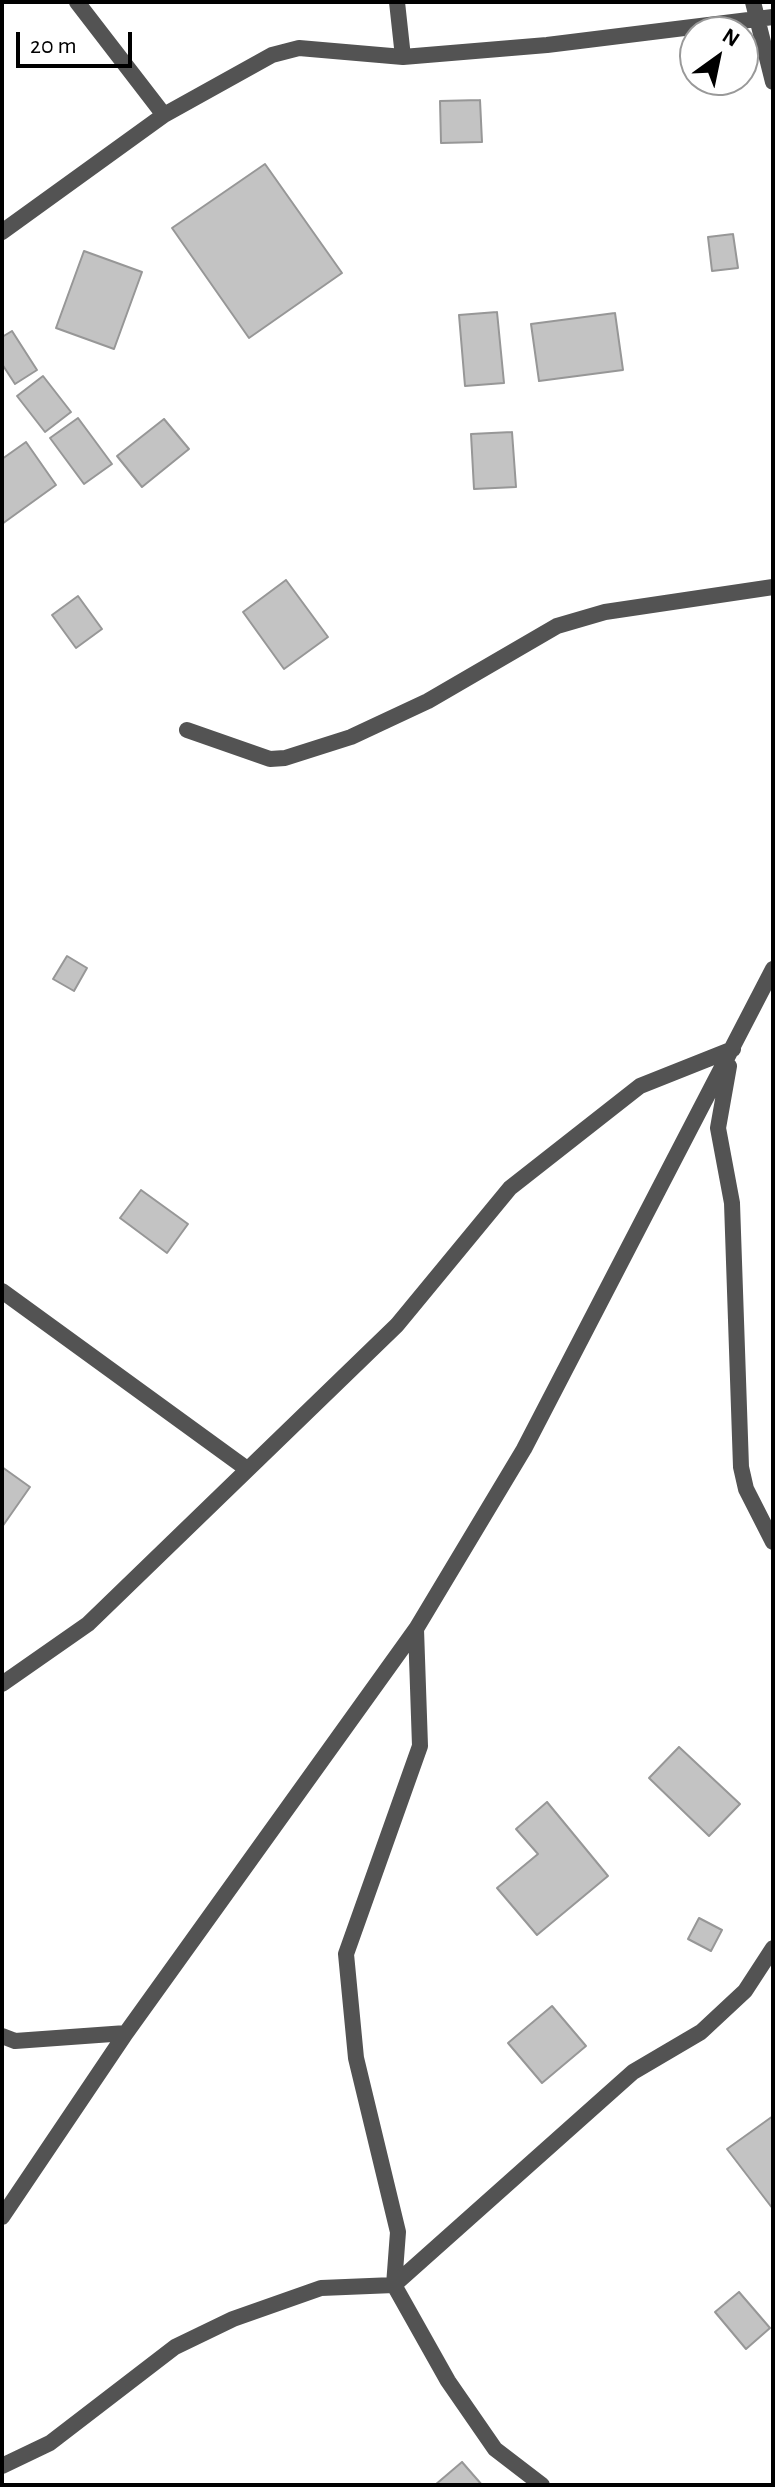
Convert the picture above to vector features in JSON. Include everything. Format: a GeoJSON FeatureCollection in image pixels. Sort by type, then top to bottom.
{"type":"FeatureCollection","features":[{"type":"Feature","properties":{"kind":"street"},"geometry":{"type":"LineString","coordinates":[[77,2],[164,115]]}},
{"type":"Feature","properties":{"kind":"street"},"geometry":{"type":"LineString","coordinates":[[397,2],[403,57]]}},
{"type":"Feature","properties":{"kind":"street"},"geometry":{"type":"LineString","coordinates":[[2,232],[164,115],[272,55],[299,48],[403,57],[547,45],[754,10],[773,17]]}},
{"type":"Feature","properties":{"kind":"street"},"geometry":{"type":"LineString","coordinates":[[754,10],[773,82]]}},
{"type":"Feature","properties":{"kind":"street"},"geometry":{"type":"LineString","coordinates":[[187,730],[270,759],[285,758],[351,737],[428,701],[557,626],[605,612],[773,587]]}},
{"type":"Feature","properties":{"kind":"street"},"geometry":{"type":"LineString","coordinates":[[2,2217],[126,2033],[416,1629],[524,1449],[773,969]]}},
{"type":"Feature","properties":{"kind":"street"},"geometry":{"type":"LineString","coordinates":[[2,1684],[88,1624],[397,1325],[510,1188],[640,1086],[733,1049]]}},
{"type":"Feature","properties":{"kind":"street"},"geometry":{"type":"LineString","coordinates":[[733,1049],[718,1128],[732,1203],[741,1467],[746,1489],[773,1542]]}},
{"type":"Feature","properties":{"kind":"street"},"geometry":{"type":"LineString","coordinates":[[2,1291],[247,1469]]}},
{"type":"Feature","properties":{"kind":"street"},"geometry":{"type":"LineString","coordinates":[[416,1629],[420,1746],[346,1954],[356,2058],[398,2232],[394,2285],[448,2381],[495,2449],[542,2485]]}},
{"type":"Feature","properties":{"kind":"street"},"geometry":{"type":"LineString","coordinates":[[2,2466],[50,2443],[175,2347],[233,2319],[321,2288],[394,2285],[633,2072],[701,2032],[745,1991],[773,1948]]}},
{"type":"Feature","properties":{"kind":"street"},"geometry":{"type":"LineString","coordinates":[[2,2036],[15,2041],[126,2033]]}},
{"type":"Feature","properties":{"kind":"building"},"geometry":{"type":"Polygon","coordinates":[[[480,100],[482,142],[441,143],[440,101],[480,100]]]}},
{"type":"Feature","properties":{"kind":"building"},"geometry":{"type":"Polygon","coordinates":[[[265,164],[342,273],[249,338],[172,228],[265,164]]]}},
{"type":"Feature","properties":{"kind":"building"},"geometry":{"type":"Polygon","coordinates":[[[733,234],[738,268],[712,271],[708,237],[733,234]]]}},
{"type":"Feature","properties":{"kind":"building"},"geometry":{"type":"Polygon","coordinates":[[[84,251],[142,272],[114,349],[56,328],[84,251]]]}},
{"type":"Feature","properties":{"kind":"building"},"geometry":{"type":"Polygon","coordinates":[[[497,312],[504,383],[465,386],[459,315],[497,312]]]}},
{"type":"Feature","properties":{"kind":"building"},"geometry":{"type":"Polygon","coordinates":[[[615,313],[623,370],[539,381],[531,324],[615,313]]]}},
{"type":"Feature","properties":{"kind":"building"},"geometry":{"type":"Polygon","coordinates":[[[12,331],[37,370],[15,384],[2,364],[2,337],[12,331]]]}},
{"type":"Feature","properties":{"kind":"building"},"geometry":{"type":"Polygon","coordinates":[[[43,376],[71,412],[45,432],[17,396],[43,376]]]}},
{"type":"Feature","properties":{"kind":"building"},"geometry":{"type":"Polygon","coordinates":[[[78,418],[112,464],[84,484],[50,438],[78,418]]]}},
{"type":"Feature","properties":{"kind":"building"},"geometry":{"type":"Polygon","coordinates":[[[164,419],[189,449],[142,487],[117,456],[164,419]]]}},
{"type":"Feature","properties":{"kind":"building"},"geometry":{"type":"Polygon","coordinates":[[[512,432],[516,487],[474,489],[471,434],[512,432]]]}},
{"type":"Feature","properties":{"kind":"building"},"geometry":{"type":"Polygon","coordinates":[[[26,442],[56,485],[2,524],[2,459],[26,442]]]}},
{"type":"Feature","properties":{"kind":"building"},"geometry":{"type":"Polygon","coordinates":[[[286,580],[328,637],[284,669],[243,612],[286,580]]]}},
{"type":"Feature","properties":{"kind":"building"},"geometry":{"type":"Polygon","coordinates":[[[78,596],[102,629],[76,648],[52,615],[78,596]]]}},
{"type":"Feature","properties":{"kind":"building"},"geometry":{"type":"Polygon","coordinates":[[[67,956],[87,968],[74,991],[53,979],[67,956]]]}},
{"type":"Feature","properties":{"kind":"building"},"geometry":{"type":"Polygon","coordinates":[[[141,1190],[188,1224],[167,1253],[120,1218],[141,1190]]]}},
{"type":"Feature","properties":{"kind":"building"},"geometry":{"type":"Polygon","coordinates":[[[2,1467],[30,1487],[2,1527],[2,1467]]]}},
{"type":"Feature","properties":{"kind":"building"},"geometry":{"type":"Polygon","coordinates":[[[679,1747],[740,1804],[709,1836],[649,1778],[679,1747]]]}},
{"type":"Feature","properties":{"kind":"building"},"geometry":{"type":"Polygon","coordinates":[[[547,1802],[608,1876],[537,1935],[497,1888],[538,1854],[516,1829],[547,1802]]]}},
{"type":"Feature","properties":{"kind":"building"},"geometry":{"type":"Polygon","coordinates":[[[699,1918],[722,1930],[711,1951],[688,1939],[699,1918]]]}},
{"type":"Feature","properties":{"kind":"building"},"geometry":{"type":"Polygon","coordinates":[[[552,2006],[586,2046],[542,2083],[508,2043],[552,2006]]]}},
{"type":"Feature","properties":{"kind":"building"},"geometry":{"type":"Polygon","coordinates":[[[773,2116],[773,2209],[727,2149],[773,2116]]]}},
{"type":"Feature","properties":{"kind":"building"},"geometry":{"type":"Polygon","coordinates":[[[739,2292],[770,2328],[746,2349],[715,2312],[739,2292]]]}},
{"type":"Feature","properties":{"kind":"building"},"geometry":{"type":"Polygon","coordinates":[[[462,2462],[482,2485],[435,2485],[462,2462]]]}}]}
